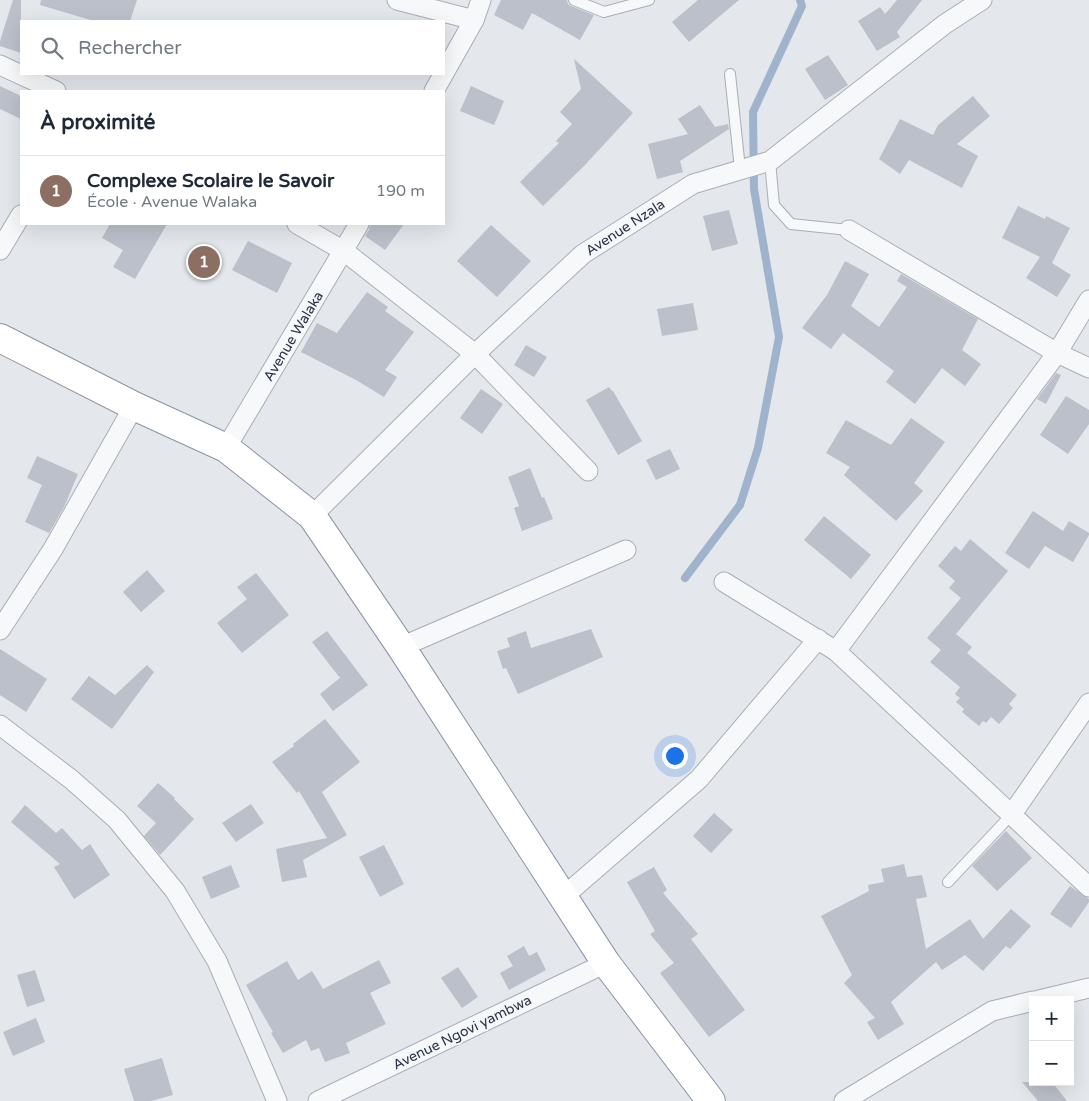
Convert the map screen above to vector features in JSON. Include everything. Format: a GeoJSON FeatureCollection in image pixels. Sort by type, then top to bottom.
{"type":"FeatureCollection","features":[{"type":"Feature","properties":{"kind":"highway"},"geometry":{"type":"LineString","coordinates":[[0,338],[134,406],[226,448],[312,516],[401,647],[606,963],[711,1101]]}},
{"type":"Feature","properties":{"kind":"street"},"geometry":{"type":"LineString","coordinates":[[397,0],[474,20]]}},
{"type":"Feature","properties":{"kind":"street"},"geometry":{"type":"LineString","coordinates":[[445,71],[474,20],[481,0]]}},
{"type":"Feature","properties":{"kind":"street","name":"Avenue Nzala"},"geometry":{"type":"LineString","coordinates":[[312,516],[475,354],[584,254],[693,184],[754,165],[945,24],[982,0]]}},
{"type":"Feature","properties":{"kind":"street"},"geometry":{"type":"LineString","coordinates":[[0,65],[20,74]]}},
{"type":"Feature","properties":{"kind":"street"},"geometry":{"type":"LineString","coordinates":[[22,75],[54,90]]}},
{"type":"Feature","properties":{"kind":"street"},"geometry":{"type":"LineString","coordinates":[[435,90],[443,75]]}},
{"type":"Feature","properties":{"kind":"street"},"geometry":{"type":"LineString","coordinates":[[0,250],[20,217]]}},
{"type":"Feature","properties":{"kind":"street"},"geometry":{"type":"LineString","coordinates":[[299,225],[344,250],[475,354],[588,471]]}},
{"type":"Feature","properties":{"kind":"street","name":"Avenue Walaka"},"geometry":{"type":"LineString","coordinates":[[226,448],[359,225]]}},
{"type":"Feature","properties":{"kind":"street"},"geometry":{"type":"LineString","coordinates":[[849,230],[1057,353],[1089,368]]}},
{"type":"Feature","properties":{"kind":"street"},"geometry":{"type":"LineString","coordinates":[[836,651],[1057,353],[1089,300]]}},
{"type":"Feature","properties":{"kind":"street"},"geometry":{"type":"LineString","coordinates":[[0,630],[53,549],[134,406]]}},
{"type":"Feature","properties":{"kind":"street"},"geometry":{"type":"LineString","coordinates":[[401,647],[626,550]]}},
{"type":"Feature","properties":{"kind":"street"},"geometry":{"type":"LineString","coordinates":[[724,582],[836,651],[1089,887]]}},
{"type":"Feature","properties":{"kind":"street"},"geometry":{"type":"LineString","coordinates":[[563,897],[698,779],[818,639]]}},
{"type":"Feature","properties":{"kind":"street"},"geometry":{"type":"LineString","coordinates":[[1012,814],[1089,703]]}},
{"type":"Feature","properties":{"kind":"street"},"geometry":{"type":"LineString","coordinates":[[0,725],[72,780],[117,820],[175,891],[217,961],[278,1101]]}},
{"type":"Feature","properties":{"kind":"street","name":"Avenue Ngovi yambwa"},"geometry":{"type":"LineString","coordinates":[[318,1101],[606,963]]}},
{"type":"Feature","properties":{"kind":"street"},"geometry":{"type":"LineString","coordinates":[[1056,996],[1089,988]]}},
{"type":"Feature","properties":{"kind":"street"},"geometry":{"type":"LineString","coordinates":[[844,1101],[992,1011],[1029,1002]]}},
{"type":"Feature","properties":{"kind":"lane"},"geometry":{"type":"LineString","coordinates":[[574,0],[604,12],[649,0]]}},
{"type":"Feature","properties":{"kind":"lane"},"geometry":{"type":"LineString","coordinates":[[730,74],[754,165],[774,205],[791,224],[849,230]]}},
{"type":"Feature","properties":{"kind":"lane"},"geometry":{"type":"LineString","coordinates":[[948,882],[1012,814]]}},
{"type":"Feature","properties":{"kind":"building"},"geometry":{"type":"Polygon","coordinates":[[[13,0],[21,0],[20,53],[0,46],[13,0]]]}},
{"type":"Feature","properties":{"kind":"building"},"geometry":{"type":"Polygon","coordinates":[[[41,0],[137,0],[130,20],[91,20],[40,5],[41,0]]]}},
{"type":"Feature","properties":{"kind":"building"},"geometry":{"type":"Polygon","coordinates":[[[501,0],[567,0],[571,6],[594,15],[580,40],[532,13],[523,30],[494,15],[501,0]]]}},
{"type":"Feature","properties":{"kind":"building"},"geometry":{"type":"Polygon","coordinates":[[[698,0],[739,0],[689,42],[672,22],[698,0]]]}},
{"type":"Feature","properties":{"kind":"building"},"geometry":{"type":"Polygon","coordinates":[[[897,0],[922,0],[897,32],[900,37],[877,51],[858,21],[880,7],[885,14],[897,0]]]}},
{"type":"Feature","properties":{"kind":"building"},"geometry":{"type":"Polygon","coordinates":[[[828,55],[848,85],[825,100],[805,69],[828,55]]]}},
{"type":"Feature","properties":{"kind":"building"},"geometry":{"type":"Polygon","coordinates":[[[574,59],[633,113],[584,166],[543,206],[520,182],[559,143],[556,141],[572,124],[560,112],[581,89],[574,59]]]}},
{"type":"Feature","properties":{"kind":"building"},"geometry":{"type":"Polygon","coordinates":[[[0,86],[20,96],[20,119],[0,109],[0,86]]]}},
{"type":"Feature","properties":{"kind":"building"},"geometry":{"type":"Polygon","coordinates":[[[471,86],[504,101],[494,125],[460,111],[471,86]]]}},
{"type":"Feature","properties":{"kind":"building"},"geometry":{"type":"Polygon","coordinates":[[[973,96],[990,116],[957,144],[978,156],[962,188],[909,160],[900,174],[879,159],[900,119],[933,135],[938,125],[973,96]]]}},
{"type":"Feature","properties":{"kind":"building"},"geometry":{"type":"Polygon","coordinates":[[[700,105],[715,127],[728,124],[729,129],[680,161],[683,172],[657,179],[648,144],[688,134],[678,119],[700,105]]]}},
{"type":"Feature","properties":{"kind":"building"},"geometry":{"type":"Polygon","coordinates":[[[1018,206],[1045,219],[1046,216],[1070,228],[1052,263],[1071,275],[1057,297],[1026,278],[1040,257],[1002,238],[1018,206]]]}},
{"type":"Feature","properties":{"kind":"building"},"geometry":{"type":"Polygon","coordinates":[[[729,210],[738,244],[712,251],[703,216],[729,210]]]}},
{"type":"Feature","properties":{"kind":"building"},"geometry":{"type":"Polygon","coordinates":[[[109,225],[166,225],[135,279],[113,267],[123,250],[102,238],[109,225]]]}},
{"type":"Feature","properties":{"kind":"building"},"geometry":{"type":"Polygon","coordinates":[[[370,225],[403,225],[385,250],[365,236],[370,225]]]}},
{"type":"Feature","properties":{"kind":"building"},"geometry":{"type":"Polygon","coordinates":[[[491,225],[531,261],[497,297],[457,261],[491,225]]]}},
{"type":"Feature","properties":{"kind":"building"},"geometry":{"type":"Polygon","coordinates":[[[248,241],[292,263],[277,293],[232,270],[248,241]]]}},
{"type":"Feature","properties":{"kind":"building"},"geometry":{"type":"Polygon","coordinates":[[[845,261],[869,274],[851,306],[879,327],[907,287],[897,281],[901,274],[978,319],[962,350],[981,364],[965,386],[942,368],[915,404],[886,382],[894,371],[843,333],[831,349],[802,328],[827,295],[845,261]]]}},
{"type":"Feature","properties":{"kind":"building"},"geometry":{"type":"Polygon","coordinates":[[[367,292],[388,307],[385,311],[414,332],[385,370],[397,377],[384,397],[356,380],[301,352],[317,323],[337,333],[367,292]]]}},
{"type":"Feature","properties":{"kind":"building"},"geometry":{"type":"Polygon","coordinates":[[[693,303],[698,330],[662,336],[657,309],[693,303]]]}},
{"type":"Feature","properties":{"kind":"building"},"geometry":{"type":"Polygon","coordinates":[[[526,345],[547,357],[534,377],[514,365],[526,345]]]}},
{"type":"Feature","properties":{"kind":"building"},"geometry":{"type":"Polygon","coordinates":[[[1056,373],[1061,375],[1046,404],[1037,399],[1056,373]]]}},
{"type":"Feature","properties":{"kind":"building"},"geometry":{"type":"Polygon","coordinates":[[[609,387],[642,441],[618,455],[586,400],[609,387]]]}},
{"type":"Feature","properties":{"kind":"building"},"geometry":{"type":"Polygon","coordinates":[[[481,389],[503,404],[482,434],[460,418],[481,389]]]}},
{"type":"Feature","properties":{"kind":"building"},"geometry":{"type":"Polygon","coordinates":[[[1066,396],[1089,410],[1089,424],[1068,454],[1040,435],[1066,396]]]}},
{"type":"Feature","properties":{"kind":"building"},"geometry":{"type":"Polygon","coordinates":[[[911,418],[945,442],[914,483],[923,491],[896,521],[844,475],[850,467],[826,453],[846,420],[891,445],[911,418]]]}},
{"type":"Feature","properties":{"kind":"building"},"geometry":{"type":"Polygon","coordinates":[[[670,449],[680,469],[656,480],[646,460],[670,449]]]}},
{"type":"Feature","properties":{"kind":"building"},"geometry":{"type":"Polygon","coordinates":[[[37,456],[78,474],[64,507],[49,533],[25,522],[42,485],[27,478],[37,456]]]}},
{"type":"Feature","properties":{"kind":"building"},"geometry":{"type":"Polygon","coordinates":[[[530,468],[553,519],[522,531],[514,508],[519,506],[508,477],[530,468]]]}},
{"type":"Feature","properties":{"kind":"building"},"geometry":{"type":"Polygon","coordinates":[[[1033,511],[1063,531],[1069,521],[1089,533],[1073,562],[1045,546],[1029,569],[1005,553],[1033,511]]]}},
{"type":"Feature","properties":{"kind":"building"},"geometry":{"type":"Polygon","coordinates":[[[824,516],[871,555],[851,579],[804,540],[824,516]]]}},
{"type":"Feature","properties":{"kind":"building"},"geometry":{"type":"Polygon","coordinates":[[[970,539],[1008,571],[956,634],[972,647],[967,653],[1017,695],[1009,704],[1013,708],[999,724],[991,717],[986,723],[983,721],[979,726],[962,712],[964,709],[956,702],[960,698],[955,694],[960,687],[930,662],[941,650],[927,638],[961,598],[949,588],[955,581],[938,566],[955,546],[961,551],[970,539]]]}},
{"type":"Feature","properties":{"kind":"building"},"geometry":{"type":"Polygon","coordinates":[[[147,570],[165,591],[141,612],[123,592],[147,570]]]}},
{"type":"Feature","properties":{"kind":"building"},"geometry":{"type":"Polygon","coordinates":[[[256,573],[289,615],[242,653],[217,623],[247,599],[237,587],[256,573]]]}},
{"type":"Feature","properties":{"kind":"building"},"geometry":{"type":"Polygon","coordinates":[[[591,629],[603,657],[518,694],[506,668],[503,669],[497,651],[510,647],[507,638],[526,631],[531,648],[591,629]]]}},
{"type":"Feature","properties":{"kind":"building"},"geometry":{"type":"Polygon","coordinates":[[[327,631],[368,685],[333,711],[320,694],[340,678],[312,642],[327,631]]]}},
{"type":"Feature","properties":{"kind":"building"},"geometry":{"type":"Polygon","coordinates":[[[0,649],[47,679],[26,712],[0,695],[0,649]]]}},
{"type":"Feature","properties":{"kind":"building"},"geometry":{"type":"Polygon","coordinates":[[[147,665],[154,672],[112,729],[71,699],[89,676],[115,695],[147,665]]]}},
{"type":"Feature","properties":{"kind":"building"},"geometry":{"type":"Polygon","coordinates":[[[325,719],[360,762],[322,792],[347,835],[303,860],[307,877],[282,882],[276,849],[327,838],[299,791],[297,793],[272,762],[325,719]]]}},
{"type":"Feature","properties":{"kind":"building"},"geometry":{"type":"Polygon","coordinates":[[[158,783],[194,819],[160,855],[144,836],[156,823],[137,806],[158,783]]]}},
{"type":"Feature","properties":{"kind":"building"},"geometry":{"type":"Polygon","coordinates":[[[251,804],[264,823],[236,842],[222,823],[251,804]]]}},
{"type":"Feature","properties":{"kind":"building"},"geometry":{"type":"Polygon","coordinates":[[[25,805],[56,833],[62,828],[82,850],[90,844],[110,875],[74,899],[54,867],[60,864],[11,822],[25,805]]]}},
{"type":"Feature","properties":{"kind":"building"},"geometry":{"type":"Polygon","coordinates":[[[714,813],[733,830],[711,853],[693,836],[714,813]]]}},
{"type":"Feature","properties":{"kind":"building"},"geometry":{"type":"Polygon","coordinates":[[[1006,831],[1032,858],[997,891],[972,866],[1006,831]]]}},
{"type":"Feature","properties":{"kind":"building"},"geometry":{"type":"Polygon","coordinates":[[[384,845],[404,884],[380,897],[359,857],[384,845]]]}},
{"type":"Feature","properties":{"kind":"building"},"geometry":{"type":"Polygon","coordinates":[[[904,864],[907,877],[922,875],[927,897],[916,899],[926,949],[970,919],[983,939],[1011,909],[1031,926],[1010,949],[1006,946],[983,971],[965,955],[942,970],[936,962],[891,1002],[904,1024],[878,1040],[867,1022],[875,1018],[844,983],[852,975],[821,916],[869,891],[868,885],[884,882],[881,869],[904,864]]]}},
{"type":"Feature","properties":{"kind":"building"},"geometry":{"type":"Polygon","coordinates":[[[231,865],[240,887],[211,899],[202,877],[231,865]]]}},
{"type":"Feature","properties":{"kind":"building"},"geometry":{"type":"Polygon","coordinates":[[[654,867],[667,890],[663,893],[698,934],[691,939],[745,1010],[709,1037],[660,973],[674,963],[650,934],[655,931],[627,882],[654,867]]]}},
{"type":"Feature","properties":{"kind":"building"},"geometry":{"type":"Polygon","coordinates":[[[1070,886],[1089,899],[1089,902],[1071,928],[1050,914],[1070,886]]]}},
{"type":"Feature","properties":{"kind":"building"},"geometry":{"type":"Polygon","coordinates":[[[524,946],[529,956],[537,952],[546,970],[509,990],[500,973],[513,966],[507,956],[524,946]]]}},
{"type":"Feature","properties":{"kind":"building"},"geometry":{"type":"Polygon","coordinates":[[[379,960],[391,983],[370,993],[386,1024],[346,1043],[350,1053],[325,1062],[319,1048],[311,1051],[306,1040],[283,1053],[246,985],[287,961],[298,980],[312,971],[323,989],[379,960]]]}},
{"type":"Feature","properties":{"kind":"building"},"geometry":{"type":"Polygon","coordinates":[[[458,967],[478,997],[462,1008],[441,978],[458,967]]]}},
{"type":"Feature","properties":{"kind":"building"},"geometry":{"type":"Polygon","coordinates":[[[35,970],[45,1001],[27,1007],[17,975],[35,970]]]}},
{"type":"Feature","properties":{"kind":"building"},"geometry":{"type":"Polygon","coordinates":[[[36,1018],[45,1042],[13,1056],[3,1032],[36,1018]]]}},
{"type":"Feature","properties":{"kind":"building"},"geometry":{"type":"Polygon","coordinates":[[[162,1058],[173,1095],[151,1101],[134,1101],[124,1069],[162,1058]]]}},
{"type":"Feature","properties":{"kind":"building"},"geometry":{"type":"Polygon","coordinates":[[[1022,1082],[1029,1082],[1029,1086],[1055,1086],[1067,1101],[1038,1101],[1022,1082]]]}},
{"type":"Feature","properties":{"kind":"waterway"},"geometry":{"type":"LineString","coordinates":[[685,578],[740,505],[758,448],[779,337],[754,189],[753,112],[802,6],[800,0]]}},
{"type":"Feature","properties":{"kind":"place","name":"Complexe Scolaire le Savoir"},"geometry":{"type":"Point","coordinates":[204,262]}}]}
